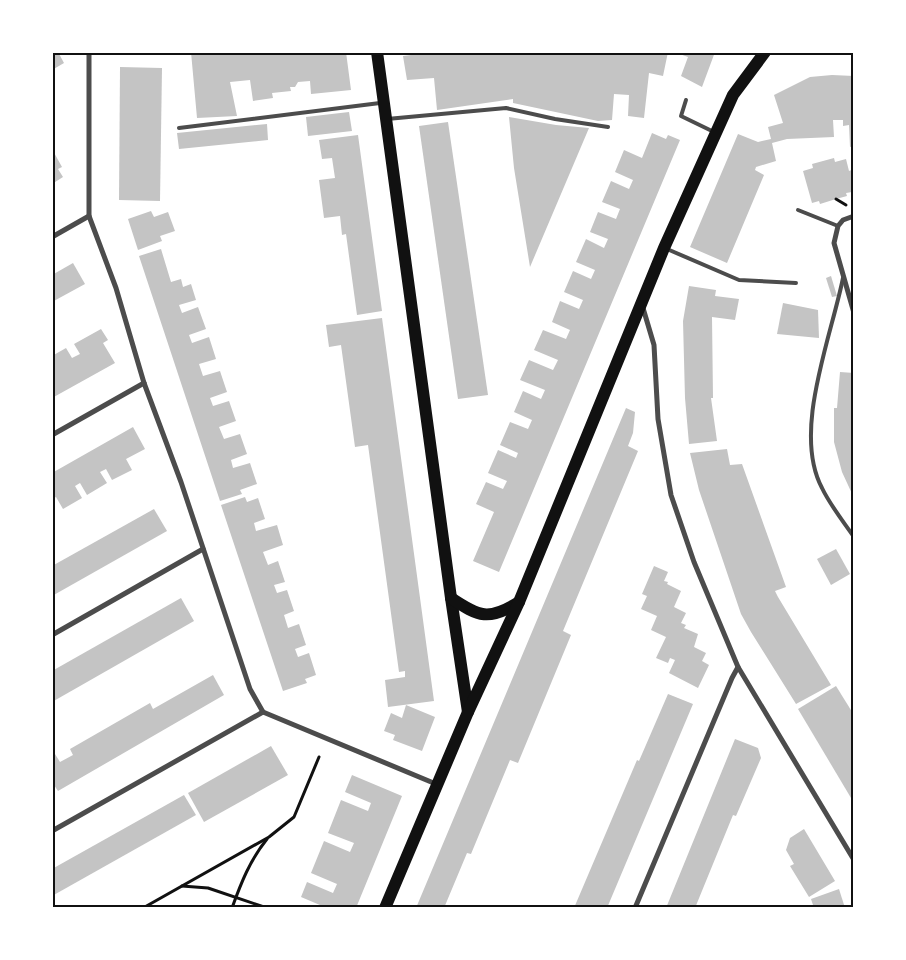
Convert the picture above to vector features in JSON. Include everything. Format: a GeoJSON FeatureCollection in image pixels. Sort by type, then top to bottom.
{"type":"FeatureCollection","features":[{"type":"Feature","properties":{"kind":"main road"},"geometry":{"type":"LineString","coordinates":[[377,52],[468,712]]}},
{"type":"Feature","properties":{"kind":"main road"},"geometry":{"type":"LineString","coordinates":[[385,908],[468,712],[519,602],[664,248],[733,95],[765,52]]}},
{"type":"Feature","properties":{"kind":"main road"},"geometry":{"type":"LineString","coordinates":[[451,598],[470,610],[485,614],[498,613],[519,602]]}},
{"type":"Feature","properties":{"kind":"street"},"geometry":{"type":"LineString","coordinates":[[90,52],[89,216],[116,288],[144,383],[181,482],[250,689],[263,712],[438,785]]}},
{"type":"Feature","properties":{"kind":"street"},"geometry":{"type":"LineString","coordinates":[[52,237],[89,216]]}},
{"type":"Feature","properties":{"kind":"street"},"geometry":{"type":"LineString","coordinates":[[854,216],[843,220],[838,226],[834,243],[854,313]]}},
{"type":"Feature","properties":{"kind":"street"},"geometry":{"type":"LineString","coordinates":[[641,303],[654,345],[658,419],[671,495],[694,562],[738,667],[854,860]]}},
{"type":"Feature","properties":{"kind":"street"},"geometry":{"type":"LineString","coordinates":[[52,435],[144,383]]}},
{"type":"Feature","properties":{"kind":"street"},"geometry":{"type":"LineString","coordinates":[[52,635],[203,549]]}},
{"type":"Feature","properties":{"kind":"street"},"geometry":{"type":"LineString","coordinates":[[635,908],[738,667]]}},
{"type":"Feature","properties":{"kind":"street"},"geometry":{"type":"LineString","coordinates":[[52,831],[263,712]]}},
{"type":"Feature","properties":{"kind":"lane"},"geometry":{"type":"LineString","coordinates":[[686,100],[680,116],[716,133]]}},
{"type":"Feature","properties":{"kind":"lane"},"geometry":{"type":"LineString","coordinates":[[179,128],[384,103]]}},
{"type":"Feature","properties":{"kind":"lane"},"geometry":{"type":"LineString","coordinates":[[385,119],[506,108],[555,119],[608,127]]}},
{"type":"Feature","properties":{"kind":"lane"},"geometry":{"type":"LineString","coordinates":[[798,210],[838,226]]}},
{"type":"Feature","properties":{"kind":"lane"},"geometry":{"type":"LineString","coordinates":[[664,248],[740,280],[796,283]]}},
{"type":"Feature","properties":{"kind":"lane"},"geometry":{"type":"LineString","coordinates":[[843,276],[813,406],[812,452],[821,488],[854,536]]}},
{"type":"Feature","properties":{"kind":"path"},"geometry":{"type":"LineString","coordinates":[[143,908],[269,837],[294,817],[319,757]]}},
{"type":"Feature","properties":{"kind":"path"},"geometry":{"type":"LineString","coordinates":[[232,908],[252,861],[269,837]]}},
{"type":"Feature","properties":{"kind":"path"},"geometry":{"type":"LineString","coordinates":[[181,886],[208,888],[267,908]]}},
{"type":"Feature","properties":{"kind":"building"},"geometry":{"type":"Polygon","coordinates":[[[52,52],[58,52],[64,63],[52,70],[52,52]]]}},
{"type":"Feature","properties":{"kind":"building"},"geometry":{"type":"Polygon","coordinates":[[[191,52],[346,52],[351,90],[311,94],[310,81],[298,82],[295,87],[290,87],[291,91],[272,93],[273,98],[253,101],[250,80],[230,82],[237,116],[197,118],[191,52]]]}},
{"type":"Feature","properties":{"kind":"building"},"geometry":{"type":"Polygon","coordinates":[[[410,52],[668,52],[663,76],[649,73],[644,118],[628,116],[629,95],[614,94],[612,120],[598,121],[513,103],[513,99],[437,110],[434,78],[407,80],[403,56],[411,55],[410,52]]]}},
{"type":"Feature","properties":{"kind":"building"},"geometry":{"type":"Polygon","coordinates":[[[674,52],[715,52],[702,87],[681,76],[688,57],[674,52]]]}},
{"type":"Feature","properties":{"kind":"building"},"geometry":{"type":"Polygon","coordinates":[[[120,67],[162,68],[160,201],[119,200],[120,67]]]}},
{"type":"Feature","properties":{"kind":"building"},"geometry":{"type":"Polygon","coordinates":[[[854,76],[854,146],[850,147],[849,125],[843,126],[843,120],[833,120],[834,137],[787,139],[772,143],[776,161],[756,167],[755,170],[764,175],[727,263],[690,247],[738,134],[758,142],[771,139],[768,127],[783,123],[774,95],[810,77],[854,76]]]}},
{"type":"Feature","properties":{"kind":"building"},"geometry":{"type":"Polygon","coordinates":[[[349,112],[352,131],[308,136],[306,117],[349,112]]]}},
{"type":"Feature","properties":{"kind":"building"},"geometry":{"type":"Polygon","coordinates":[[[509,117],[556,125],[589,128],[530,267],[514,168],[509,117]]]}},
{"type":"Feature","properties":{"kind":"building"},"geometry":{"type":"Polygon","coordinates":[[[448,122],[488,395],[458,399],[419,126],[448,122]]]}},
{"type":"Feature","properties":{"kind":"building"},"geometry":{"type":"Polygon","coordinates":[[[267,124],[268,140],[179,149],[177,133],[267,124]]]}},
{"type":"Feature","properties":{"kind":"building"},"geometry":{"type":"Polygon","coordinates":[[[652,133],[666,139],[668,135],[680,140],[499,572],[473,561],[494,512],[476,504],[486,482],[503,489],[507,481],[488,473],[498,450],[516,458],[518,453],[500,445],[510,422],[528,429],[532,420],[514,412],[523,391],[541,399],[545,390],[520,380],[529,360],[553,370],[558,360],[534,350],[543,330],[566,339],[570,330],[552,322],[560,301],[579,309],[583,300],[564,292],[573,271],[591,279],[595,270],[576,262],[586,239],[604,248],[608,239],[590,232],[598,212],[616,219],[620,209],[602,202],[611,181],[629,189],[633,180],[615,172],[624,150],[642,158],[652,133]]]}},
{"type":"Feature","properties":{"kind":"building"},"geometry":{"type":"Polygon","coordinates":[[[358,135],[382,311],[357,315],[346,234],[342,235],[340,216],[324,218],[319,180],[335,178],[332,158],[322,159],[319,140],[358,135]]]}},
{"type":"Feature","properties":{"kind":"building"},"geometry":{"type":"Polygon","coordinates":[[[52,149],[62,167],[58,169],[63,177],[52,184],[52,149]]]}},
{"type":"Feature","properties":{"kind":"building"},"geometry":{"type":"Polygon","coordinates":[[[834,158],[835,162],[846,159],[849,171],[854,169],[854,195],[852,192],[846,193],[847,196],[820,204],[819,201],[812,203],[803,171],[813,168],[812,164],[834,158]]]}},
{"type":"Feature","properties":{"kind":"building"},"geometry":{"type":"Polygon","coordinates":[[[151,211],[154,217],[168,212],[175,231],[160,236],[162,241],[138,250],[128,219],[151,211]]]}},
{"type":"Feature","properties":{"kind":"building"},"geometry":{"type":"Polygon","coordinates":[[[161,249],[171,282],[181,279],[183,287],[191,284],[196,300],[179,305],[182,313],[198,307],[206,329],[189,335],[192,343],[209,337],[216,359],[199,364],[203,376],[220,371],[227,392],[210,398],[213,406],[229,401],[236,421],[219,427],[224,439],[240,434],[247,454],[231,460],[233,468],[250,463],[257,484],[240,490],[242,494],[220,501],[139,256],[161,249]]]}},
{"type":"Feature","properties":{"kind":"building"},"geometry":{"type":"Polygon","coordinates":[[[73,263],[85,284],[52,302],[52,275],[73,263]]]}},
{"type":"Feature","properties":{"kind":"building"},"geometry":{"type":"Polygon","coordinates":[[[831,276],[837,296],[832,297],[826,278],[831,276]]]}},
{"type":"Feature","properties":{"kind":"building"},"geometry":{"type":"Polygon","coordinates":[[[689,286],[716,290],[715,296],[739,299],[735,320],[712,317],[713,398],[711,398],[717,441],[689,444],[685,398],[683,321],[689,286]]]}},
{"type":"Feature","properties":{"kind":"building"},"geometry":{"type":"Polygon","coordinates":[[[783,303],[818,310],[819,338],[777,334],[783,303]]]}},
{"type":"Feature","properties":{"kind":"building"},"geometry":{"type":"Polygon","coordinates":[[[382,318],[434,701],[388,707],[385,680],[405,677],[405,671],[399,672],[368,445],[355,447],[341,345],[329,347],[326,325],[382,318]]]}},
{"type":"Feature","properties":{"kind":"building"},"geometry":{"type":"Polygon","coordinates":[[[101,329],[108,340],[103,343],[115,363],[52,398],[52,369],[55,368],[52,364],[52,356],[66,348],[72,358],[80,354],[74,344],[101,329]]]}},
{"type":"Feature","properties":{"kind":"building"},"geometry":{"type":"Polygon","coordinates":[[[840,372],[854,373],[854,498],[842,472],[834,442],[834,408],[837,408],[840,372]]]}},
{"type":"Feature","properties":{"kind":"building"},"geometry":{"type":"Polygon","coordinates":[[[626,408],[635,412],[633,433],[628,446],[638,451],[563,631],[571,635],[518,763],[510,760],[471,854],[467,853],[444,908],[416,908],[626,408]]]}},
{"type":"Feature","properties":{"kind":"building"},"geometry":{"type":"Polygon","coordinates":[[[133,427],[145,449],[126,459],[132,470],[112,480],[106,469],[100,472],[107,483],[87,495],[80,483],[75,486],[82,498],[63,509],[56,497],[52,499],[52,473],[133,427]]]}},
{"type":"Feature","properties":{"kind":"building"},"geometry":{"type":"Polygon","coordinates":[[[727,449],[730,465],[742,464],[786,587],[775,591],[831,685],[796,704],[741,614],[699,490],[690,453],[727,449]]]}},
{"type":"Feature","properties":{"kind":"building"},"geometry":{"type":"Polygon","coordinates":[[[245,497],[247,502],[258,498],[265,519],[254,523],[256,531],[277,525],[283,545],[263,552],[268,565],[278,561],[285,582],[274,585],[277,593],[287,590],[294,611],[284,615],[288,628],[299,624],[306,645],[295,649],[298,657],[309,653],[316,675],[305,679],[307,683],[283,691],[221,505],[245,497]]]}},
{"type":"Feature","properties":{"kind":"building"},"geometry":{"type":"Polygon","coordinates":[[[154,509],[167,531],[52,596],[52,566],[154,509]]]}},
{"type":"Feature","properties":{"kind":"building"},"geometry":{"type":"Polygon","coordinates":[[[836,549],[850,574],[831,585],[817,559],[836,549]]]}},
{"type":"Feature","properties":{"kind":"building"},"geometry":{"type":"Polygon","coordinates":[[[654,566],[668,572],[664,581],[681,591],[674,607],[686,613],[681,623],[686,625],[684,628],[698,634],[694,647],[706,653],[702,661],[709,665],[698,688],[669,673],[675,660],[670,658],[668,663],[656,658],[666,637],[651,630],[657,616],[641,609],[647,596],[642,594],[654,566]]]}},
{"type":"Feature","properties":{"kind":"building"},"geometry":{"type":"Polygon","coordinates":[[[181,598],[194,621],[52,702],[52,671],[181,598]]]}},
{"type":"Feature","properties":{"kind":"building"},"geometry":{"type":"Polygon","coordinates":[[[213,675],[224,695],[58,791],[52,782],[52,756],[55,754],[60,762],[73,755],[70,749],[150,703],[153,709],[213,675]]]}},
{"type":"Feature","properties":{"kind":"building"},"geometry":{"type":"Polygon","coordinates":[[[836,686],[854,715],[854,803],[798,709],[836,686]]]}},
{"type":"Feature","properties":{"kind":"building"},"geometry":{"type":"Polygon","coordinates":[[[668,694],[693,704],[607,908],[574,908],[637,760],[639,761],[668,694]]]}},
{"type":"Feature","properties":{"kind":"building"},"geometry":{"type":"Polygon","coordinates":[[[406,705],[435,717],[422,751],[393,740],[395,735],[384,731],[391,713],[402,718],[406,705]]]}},
{"type":"Feature","properties":{"kind":"building"},"geometry":{"type":"Polygon","coordinates":[[[735,739],[758,748],[761,758],[736,816],[733,815],[695,908],[666,908],[735,739]]]}},
{"type":"Feature","properties":{"kind":"building"},"geometry":{"type":"Polygon","coordinates":[[[271,746],[288,775],[204,822],[188,793],[271,746]]]}},
{"type":"Feature","properties":{"kind":"building"},"geometry":{"type":"Polygon","coordinates":[[[352,775],[402,796],[356,908],[327,908],[301,897],[307,882],[333,893],[337,884],[311,873],[324,841],[350,852],[354,843],[328,833],[341,800],[368,811],[371,803],[345,792],[352,775]]]}},
{"type":"Feature","properties":{"kind":"building"},"geometry":{"type":"Polygon","coordinates":[[[184,795],[196,815],[52,896],[52,869],[184,795]]]}},
{"type":"Feature","properties":{"kind":"building"},"geometry":{"type":"Polygon","coordinates":[[[804,829],[835,881],[809,897],[790,866],[794,864],[786,850],[790,838],[804,829]]]}},
{"type":"Feature","properties":{"kind":"building"},"geometry":{"type":"Polygon","coordinates":[[[839,889],[845,908],[814,908],[811,899],[839,889]]]}}]}
